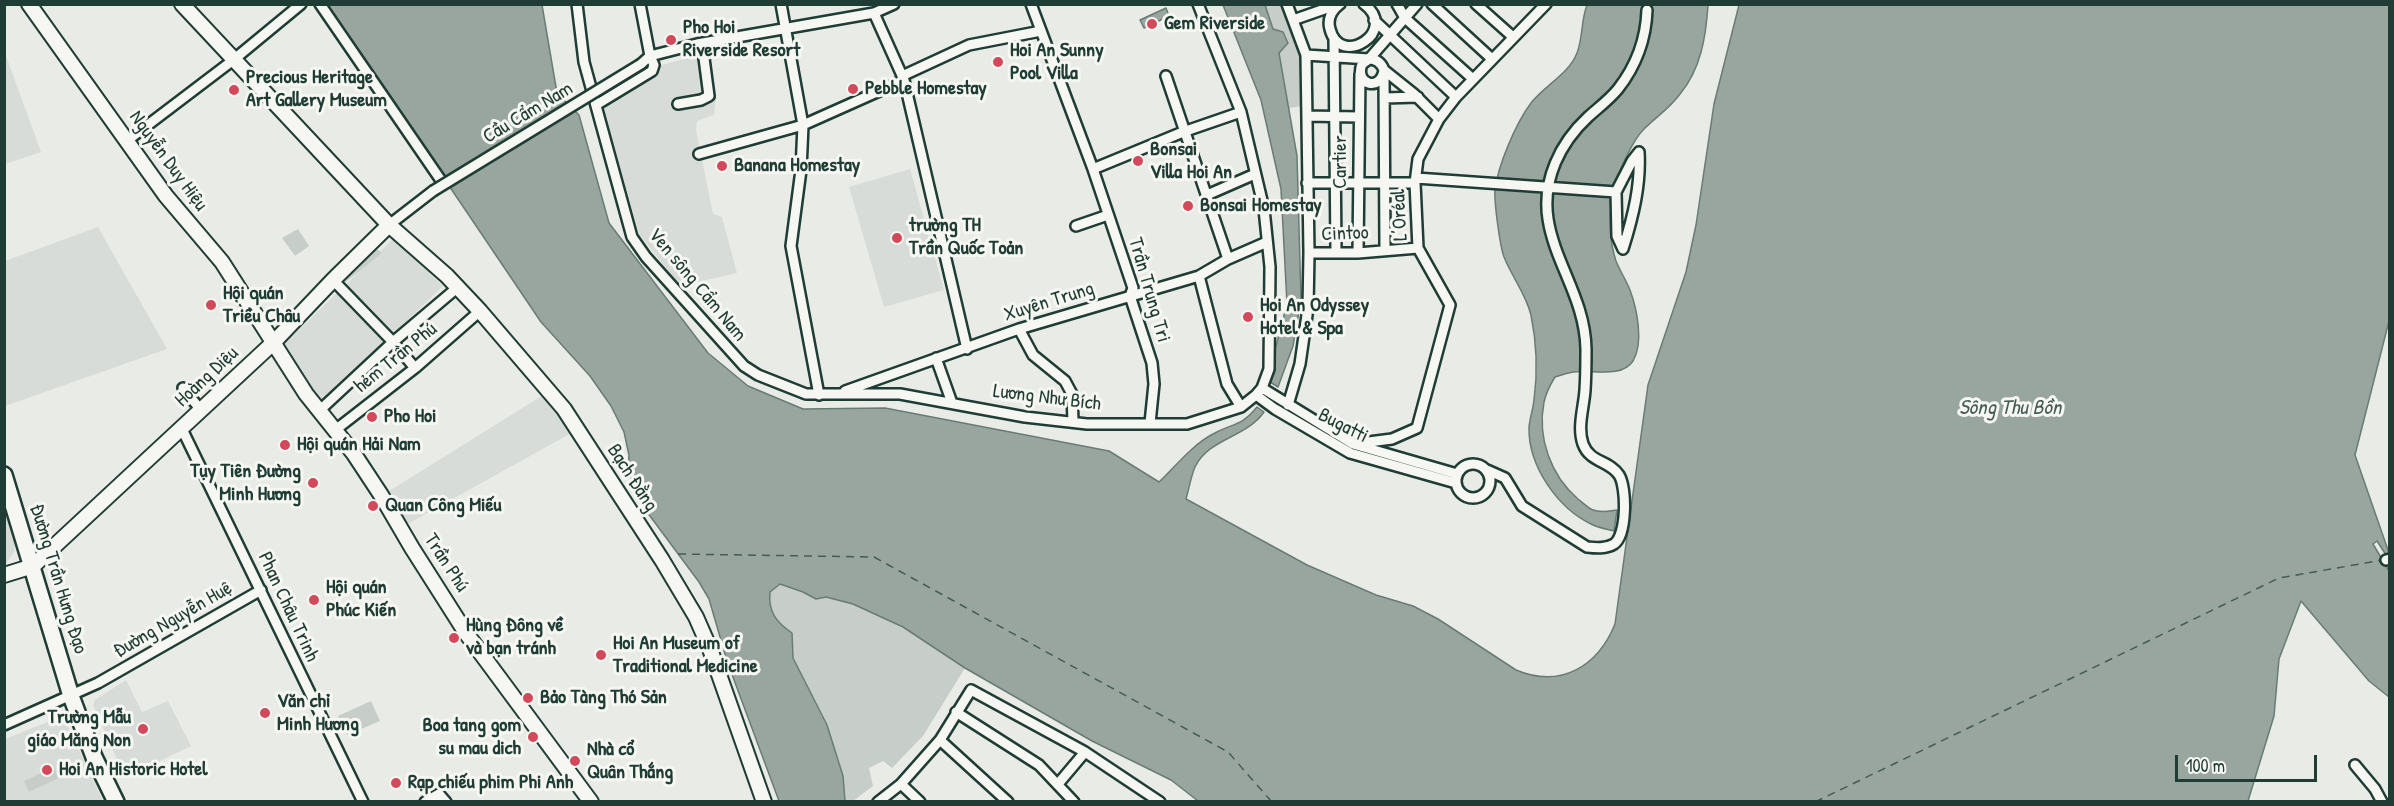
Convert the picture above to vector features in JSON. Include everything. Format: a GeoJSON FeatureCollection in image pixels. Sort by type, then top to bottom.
{"type":"FeatureCollection","features":[{"type":"Feature","properties":{"kind":"main road","name":"Đường Trần Hưng Đạo"},"geometry":{"type":"LineString","coordinates":[[4,475],[71,696],[94,757],[116,801]]}},
{"type":"Feature","properties":{"kind":"street","name":"Nguyễn Duy Hiệu"},"geometry":{"type":"LineString","coordinates":[[29,4],[166,196],[222,262],[273,342]]}},
{"type":"Feature","properties":{"kind":"street","name":"Bạch Đằng"},"geometry":{"type":"LineString","coordinates":[[182,4],[389,225],[480,310],[564,409],[662,560],[696,617],[710,649],[764,801]]}},
{"type":"Feature","properties":{"kind":"street"},"geometry":{"type":"LineString","coordinates":[[128,140],[301,4]]}},
{"type":"Feature","properties":{"kind":"street"},"geometry":{"type":"LineString","coordinates":[[320,4],[440,179]]}},
{"type":"Feature","properties":{"kind":"street","name":"Ven sông Cẩm Nam"},"geometry":{"type":"LineString","coordinates":[[577,4],[584,62],[632,237],[638,248],[744,366],[758,375],[807,394],[819,395]]}},
{"type":"Feature","properties":{"kind":"street"},"geometry":{"type":"LineString","coordinates":[[596,105],[652,71],[654,65],[650,56],[640,4]]}},
{"type":"Feature","properties":{"kind":"street"},"geometry":{"type":"LineString","coordinates":[[781,4],[803,125],[801,170],[791,246],[819,395]]}},
{"type":"Feature","properties":{"kind":"street"},"geometry":{"type":"LineString","coordinates":[[650,56],[784,27],[874,13],[894,4]]}},
{"type":"Feature","properties":{"kind":"street","name":"Trần Trung Tri"},"geometry":{"type":"LineString","coordinates":[[1031,4],[1093,170],[1133,288],[1130,296],[1152,363],[1154,384],[1150,423]]}},
{"type":"Feature","properties":{"kind":"street"},"geometry":{"type":"LineString","coordinates":[[1198,4],[1241,112],[1264,209],[1270,267],[1269,369],[1259,392],[1288,405],[1353,444],[1457,478]]}},
{"type":"Feature","properties":{"kind":"street"},"geometry":{"type":"LineString","coordinates":[[1287,4],[1306,55],[1309,253],[1308,308],[1300,364],[1288,405]]}},
{"type":"Feature","properties":{"kind":"street"},"geometry":{"type":"LineString","coordinates":[[1293,20],[1315,9],[1339,4]]}},
{"type":"Feature","properties":{"kind":"street"},"geometry":{"type":"LineString","coordinates":[[1339,4],[1329,19],[1334,38],[1339,43],[1353,47],[1369,60]]}},
{"type":"Feature","properties":{"kind":"street"},"geometry":{"type":"LineString","coordinates":[[1353,47],[1368,39],[1372,34],[1374,20],[1364,4]]}},
{"type":"Feature","properties":{"kind":"street"},"geometry":{"type":"LineString","coordinates":[[1397,4],[1405,18],[1473,79]]}},
{"type":"Feature","properties":{"kind":"street"},"geometry":{"type":"LineString","coordinates":[[1384,70],[1381,79],[1374,83],[1363,79],[1360,72],[1362,64],[1369,60],[1417,4]]}},
{"type":"Feature","properties":{"kind":"street"},"geometry":{"type":"LineString","coordinates":[[1432,4],[1492,59]]}},
{"type":"Feature","properties":{"kind":"street"},"geometry":{"type":"LineString","coordinates":[[1476,4],[1513,37]]}},
{"type":"Feature","properties":{"kind":"street","name":"L’Oréal"},"geometry":{"type":"LineString","coordinates":[[1353,444],[1392,439],[1418,428],[1450,305],[1418,248],[1416,180],[1418,159],[1439,119],[1456,97],[1546,4]]}},
{"type":"Feature","properties":{"kind":"street"},"geometry":{"type":"LineString","coordinates":[[1486,470],[1491,481],[1483,495],[1472,498],[1466,496],[1458,488],[1457,478],[1461,469],[1471,464],[1482,466],[1504,478],[1522,506],[1587,547],[1600,549],[1612,546],[1619,540],[1625,502],[1620,477],[1612,467],[1590,456],[1582,443],[1581,421],[1586,347],[1584,330],[1574,291],[1553,241],[1548,216],[1549,188],[1554,165],[1564,144],[1616,91],[1629,74],[1644,37],[1647,10]]}},
{"type":"Feature","properties":{"kind":"street"},"geometry":{"type":"LineString","coordinates":[[874,13],[903,78],[967,349]]}},
{"type":"Feature","properties":{"kind":"street"},"geometry":{"type":"LineString","coordinates":[[1374,20],[1456,97]]}},
{"type":"Feature","properties":{"kind":"street"},"geometry":{"type":"LineString","coordinates":[[699,154],[803,125],[969,45],[1041,31]]}},
{"type":"Feature","properties":{"kind":"street"},"geometry":{"type":"LineString","coordinates":[[1334,38],[1336,253]]}},
{"type":"Feature","properties":{"kind":"street"},"geometry":{"type":"LineString","coordinates":[[678,104],[701,100],[709,96],[702,43]]}},
{"type":"Feature","properties":{"kind":"street"},"geometry":{"type":"LineString","coordinates":[[1306,55],[1380,62],[1384,70],[1418,97],[1439,119]]}},
{"type":"Feature","properties":{"kind":"street","name":"Cầu Cẩm Nam"},"geometry":{"type":"LineString","coordinates":[[433,191],[641,64],[650,56]]}},
{"type":"Feature","properties":{"kind":"street"},"geometry":{"type":"LineString","coordinates":[[1384,70],[1385,250]]}},
{"type":"Feature","properties":{"kind":"street","name":"Cartier"},"geometry":{"type":"LineString","coordinates":[[1358,252],[1360,72]]}},
{"type":"Feature","properties":{"kind":"street"},"geometry":{"type":"LineString","coordinates":[[1166,76],[1228,259]]}},
{"type":"Feature","properties":{"kind":"street"},"geometry":{"type":"LineString","coordinates":[[1384,98],[1418,97]]}},
{"type":"Feature","properties":{"kind":"street"},"geometry":{"type":"LineString","coordinates":[[1093,170],[1184,132],[1241,112]]}},
{"type":"Feature","properties":{"kind":"street"},"geometry":{"type":"LineString","coordinates":[[1307,116],[1359,117]]}},
{"type":"Feature","properties":{"kind":"street"},"geometry":{"type":"LineString","coordinates":[[1639,152],[1640,170],[1637,196],[1623,249],[1617,236],[1616,192],[1639,152]]}},
{"type":"Feature","properties":{"kind":"street"},"geometry":{"type":"LineString","coordinates":[[1207,195],[1255,174]]}},
{"type":"Feature","properties":{"kind":"street"},"geometry":{"type":"LineString","coordinates":[[1307,183],[1416,180],[1616,192]]}},
{"type":"Feature","properties":{"kind":"street","name":"Hoàng Diệu"},"geometry":{"type":"LineString","coordinates":[[33,566],[273,342],[389,225],[433,191]]}},
{"type":"Feature","properties":{"kind":"street"},"geometry":{"type":"LineString","coordinates":[[1076,226],[1108,215]]}},
{"type":"Feature","properties":{"kind":"street","name":"Xuyên Trung"},"geometry":{"type":"LineString","coordinates":[[840,393],[1019,329],[1199,276],[1228,259],[1267,242]]}},
{"type":"Feature","properties":{"kind":"street","name":"Cintoo"},"geometry":{"type":"LineString","coordinates":[[1309,253],[1418,248]]}},
{"type":"Feature","properties":{"kind":"street"},"geometry":{"type":"LineString","coordinates":[[1199,276],[1227,384],[1241,407]]}},
{"type":"Feature","properties":{"kind":"street"},"geometry":{"type":"LineString","coordinates":[[333,280],[415,368]]}},
{"type":"Feature","properties":{"kind":"street"},"geometry":{"type":"LineString","coordinates":[[319,411],[393,342],[458,287]]}},
{"type":"Feature","properties":{"kind":"street","name":"hẻm Trần Phú"},"geometry":{"type":"LineString","coordinates":[[333,431],[415,368],[480,310]]}},
{"type":"Feature","properties":{"kind":"street"},"geometry":{"type":"LineString","coordinates":[[1019,329],[1033,356],[1065,381],[1072,394],[1073,421]]}},
{"type":"Feature","properties":{"kind":"street","name":"Trần Phú"},"geometry":{"type":"LineString","coordinates":[[273,342],[333,431],[354,454],[495,675],[591,801]]}},
{"type":"Feature","properties":{"kind":"street"},"geometry":{"type":"LineString","coordinates":[[936,358],[952,403]]}},
{"type":"Feature","properties":{"kind":"street"},"geometry":{"type":"LineString","coordinates":[[183,388],[200,409]]}},
{"type":"Feature","properties":{"kind":"street","name":"Lương Như Bích"},"geometry":{"type":"LineString","coordinates":[[819,395],[900,394],[1025,417],[1087,424],[1150,423],[1166,426],[1188,424],[1241,407],[1259,392]]}},
{"type":"Feature","properties":{"kind":"street","name":"Bugatti"},"geometry":{"type":"LineString","coordinates":[[1259,392],[1275,409],[1350,453],[1457,478]]}},
{"type":"Feature","properties":{"kind":"street","name":"Phan Châu Trinh"},"geometry":{"type":"LineString","coordinates":[[181,428],[363,801]]}},
{"type":"Feature","properties":{"kind":"street"},"geometry":{"type":"LineString","coordinates":[[4,575],[33,566]]}},
{"type":"Feature","properties":{"kind":"street","name":"Đường Nguyễn Huệ"},"geometry":{"type":"LineString","coordinates":[[4,725],[98,683],[261,590]]}},
{"type":"Feature","properties":{"kind":"street"},"geometry":{"type":"LineString","coordinates":[[878,801],[901,784],[940,740],[971,690],[1085,752],[1151,798],[1160,801]]}},
{"type":"Feature","properties":{"kind":"street"},"geometry":{"type":"LineString","coordinates":[[956,712],[1039,765],[1074,801]]}},
{"type":"Feature","properties":{"kind":"street"},"geometry":{"type":"LineString","coordinates":[[940,740],[1008,801]]}},
{"type":"Feature","properties":{"kind":"street"},"geometry":{"type":"LineString","coordinates":[[1058,784],[1085,752]]}},
{"type":"Feature","properties":{"kind":"street"},"geometry":{"type":"LineString","coordinates":[[2355,765],[2376,789],[2382,801]]}},
{"type":"Feature","properties":{"kind":"street"},"geometry":{"type":"LineString","coordinates":[[901,784],[920,801]]}},
{"type":"Feature","properties":{"kind":"street"},"geometry":{"type":"LineString","coordinates":[[425,801],[439,794],[446,801]]}},
{"type":"Feature","properties":{"kind":"shaded area"},"geometry":{"type":"Polygon","coordinates":[[[1265,5],[1281,5],[1303,58],[1303,106],[1289,108],[1279,53],[1288,42],[1286,36],[1273,30],[1265,5]]]}},
{"type":"Feature","properties":{"kind":"shaded area"},"geometry":{"type":"Polygon","coordinates":[[[709,52],[716,97],[714,115],[697,121],[696,130],[713,214],[722,217],[737,273],[680,286],[639,234],[602,102],[655,63],[662,65],[709,52]]]}},
{"type":"Feature","properties":{"kind":"shaded area"},"geometry":{"type":"Polygon","coordinates":[[[5,53],[41,152],[4,164],[5,53]]]}},
{"type":"Feature","properties":{"kind":"shaded area","name":"trường TH Trần Quốc Toản"},"geometry":{"type":"Polygon","coordinates":[[[910,169],[944,290],[884,307],[849,187],[910,169]]]}},
{"type":"Feature","properties":{"kind":"shaded area"},"geometry":{"type":"Polygon","coordinates":[[[98,227],[167,349],[5,406],[5,261],[98,227]]]}},
{"type":"Feature","properties":{"kind":"shaded area"},"geometry":{"type":"Polygon","coordinates":[[[298,229],[309,246],[295,256],[282,238],[298,229]]]}},
{"type":"Feature","properties":{"kind":"shaded area"},"geometry":{"type":"Polygon","coordinates":[[[394,238],[443,286],[323,402],[281,347],[394,238]]]}},
{"type":"Feature","properties":{"kind":"shaded area"},"geometry":{"type":"Polygon","coordinates":[[[373,246],[382,253],[337,289],[334,285],[373,246]]]}},
{"type":"Feature","properties":{"kind":"shaded area"},"geometry":{"type":"Polygon","coordinates":[[[548,392],[575,431],[404,526],[386,493],[548,392]]]}},
{"type":"Feature","properties":{"kind":"shaded area"},"geometry":{"type":"Polygon","coordinates":[[[4,507],[15,540],[14,552],[5,565],[4,507]]]}},
{"type":"Feature","properties":{"kind":"shaded area"},"geometry":{"type":"Polygon","coordinates":[[[780,584],[816,599],[832,599],[851,603],[871,611],[893,622],[965,668],[923,736],[892,768],[883,761],[869,768],[873,786],[853,801],[845,801],[843,776],[827,725],[793,658],[792,633],[777,620],[772,611],[770,592],[780,584]]]}},
{"type":"Feature","properties":{"kind":"shaded area","name":"Trường Mẫu giáo Măng Non"},"geometry":{"type":"Polygon","coordinates":[[[126,680],[142,712],[168,701],[191,746],[125,778],[93,705],[95,700],[126,680]]]}},
{"type":"Feature","properties":{"kind":"shaded area"},"geometry":{"type":"Polygon","coordinates":[[[371,701],[380,721],[347,735],[338,716],[371,701]]]}},
{"type":"Feature","properties":{"kind":"shaded area","name":"Hoi An Historic Hotel"},"geometry":{"type":"Polygon","coordinates":[[[63,716],[103,801],[5,802],[5,739],[63,716]]]}},
{"type":"Feature","properties":{"kind":"shaded area"},"geometry":{"type":"Polygon","coordinates":[[[54,767],[59,778],[29,792],[24,781],[54,767]]]}},
{"type":"Feature","properties":{"kind":"water","name":"Sông Thu Bồn"},"geometry":{"type":"Polygon","coordinates":[[[327,5],[542,5],[557,93],[579,115],[609,223],[708,353],[748,386],[803,409],[885,408],[1109,451],[1159,482],[1198,444],[1241,421],[1257,407],[1264,412],[1256,421],[1201,457],[1195,467],[1186,499],[1307,565],[1376,595],[1413,606],[1438,619],[1516,670],[1548,677],[1563,675],[1588,662],[1599,652],[1615,624],[1648,385],[1686,272],[1696,225],[1714,104],[1739,5],[2389,5],[2389,321],[2355,455],[2389,553],[2386,555],[2377,541],[2373,544],[2389,571],[2389,697],[2369,681],[2301,601],[2279,659],[2274,716],[2248,801],[1198,801],[1171,780],[1092,741],[965,668],[903,627],[853,604],[826,597],[816,599],[780,584],[770,592],[770,605],[777,620],[792,633],[793,658],[827,725],[843,776],[845,801],[779,801],[727,661],[709,599],[647,512],[628,471],[629,455],[624,432],[611,406],[590,376],[541,322],[327,5]]]}},
{"type":"Feature","properties":{"kind":"water"},"geometry":{"type":"Polygon","coordinates":[[[1223,5],[1265,5],[1273,29],[1283,32],[1288,43],[1279,53],[1297,156],[1301,300],[1293,346],[1278,387],[1267,380],[1287,304],[1281,189],[1261,100],[1223,5]]]}},
{"type":"Feature","properties":{"kind":"water"},"geometry":{"type":"Polygon","coordinates":[[[1587,5],[1708,5],[1704,40],[1693,74],[1676,99],[1644,129],[1635,142],[1621,169],[1613,194],[1610,219],[1612,245],[1616,261],[1630,290],[1635,307],[1639,336],[1636,354],[1628,367],[1621,370],[1613,372],[1580,371],[1555,377],[1544,402],[1543,429],[1548,455],[1554,468],[1568,490],[1589,508],[1605,512],[1617,510],[1614,531],[1593,525],[1568,508],[1548,485],[1534,457],[1529,427],[1536,378],[1533,326],[1526,300],[1504,257],[1495,196],[1500,169],[1519,122],[1531,103],[1563,73],[1577,53],[1587,5]]]}},
{"type":"Feature","properties":{"kind":"water"},"geometry":{"type":"Polygon","coordinates":[[[1166,8],[1169,16],[1144,28],[1140,20],[1166,8]]]}},
{"type":"Feature","properties":{"kind":"ferry route"},"geometry":{"type":"LineString","coordinates":[[678,554],[874,557],[1228,752],[1272,802]]}},
{"type":"Feature","properties":{"kind":"ferry route"},"geometry":{"type":"LineString","coordinates":[[1815,802],[2279,578],[2383,560]]}},
{"type":"Feature","properties":{"kind":"place","name":"Gem Riverside"},"geometry":{"type":"Point","coordinates":[1152,24]}},
{"type":"Feature","properties":{"kind":"place","name":"Pho Hoi Riverside Resort"},"geometry":{"type":"Point","coordinates":[671,40]}},
{"type":"Feature","properties":{"kind":"place","name":"Hoi An Sunny Pool Villa"},"geometry":{"type":"Point","coordinates":[998,62]}},
{"type":"Feature","properties":{"kind":"place","name":"Pebble Homestay"},"geometry":{"type":"Point","coordinates":[853,89]}},
{"type":"Feature","properties":{"kind":"place","name":"Precious Heritage Art Gallery Museum"},"geometry":{"type":"Point","coordinates":[234,90]}},
{"type":"Feature","properties":{"kind":"place","name":"Bonsai Villa Hoi An"},"geometry":{"type":"Point","coordinates":[1138,161]}},
{"type":"Feature","properties":{"kind":"place","name":"Banana Homestay"},"geometry":{"type":"Point","coordinates":[722,166]}},
{"type":"Feature","properties":{"kind":"place","name":"Bonsai Homestay"},"geometry":{"type":"Point","coordinates":[1188,206]}},
{"type":"Feature","properties":{"kind":"place","name":"trường TH Trần Quốc Toản"},"geometry":{"type":"Point","coordinates":[897,238]}},
{"type":"Feature","properties":{"kind":"place","name":"Hội quán Triều Châu"},"geometry":{"type":"Point","coordinates":[211,305]}},
{"type":"Feature","properties":{"kind":"place","name":"Hoi An Odyssey Hotel & Spa"},"geometry":{"type":"Point","coordinates":[1248,317]}},
{"type":"Feature","properties":{"kind":"place","name":"Pho Hoi"},"geometry":{"type":"Point","coordinates":[372,417]}},
{"type":"Feature","properties":{"kind":"place","name":"Hội quán Hải Nam"},"geometry":{"type":"Point","coordinates":[285,445]}},
{"type":"Feature","properties":{"kind":"place","name":"Tụy Tiên Đường Minh Hương"},"geometry":{"type":"Point","coordinates":[313,483]}},
{"type":"Feature","properties":{"kind":"place","name":"Quan Công Miếu"},"geometry":{"type":"Point","coordinates":[373,506]}},
{"type":"Feature","properties":{"kind":"place","name":"Hội quán Phúc Kiến"},"geometry":{"type":"Point","coordinates":[314,600]}},
{"type":"Feature","properties":{"kind":"place","name":"Hùng Đông về và bạn tránh"},"geometry":{"type":"Point","coordinates":[454,638]}},
{"type":"Feature","properties":{"kind":"place","name":"Hoi An Museum of Traditional Medicine"},"geometry":{"type":"Point","coordinates":[601,655]}},
{"type":"Feature","properties":{"kind":"place","name":"Bảo Tàng Thó Sản"},"geometry":{"type":"Point","coordinates":[528,698]}},
{"type":"Feature","properties":{"kind":"place","name":"Văn chỉ Minh Hương"},"geometry":{"type":"Point","coordinates":[265,713]}},
{"type":"Feature","properties":{"kind":"place","name":"Trường Mẫu giáo Măng Non"},"geometry":{"type":"Point","coordinates":[143,729]}},
{"type":"Feature","properties":{"kind":"place","name":"Boa tang gom su mau dich"},"geometry":{"type":"Point","coordinates":[533,737]}},
{"type":"Feature","properties":{"kind":"place","name":"Nhà cổ Quân Thắng"},"geometry":{"type":"Point","coordinates":[575,761]}},
{"type":"Feature","properties":{"kind":"place","name":"Hoi An Historic Hotel"},"geometry":{"type":"Point","coordinates":[47,770]}},
{"type":"Feature","properties":{"kind":"place","name":"Rạp chiếu phim Phi Anh"},"geometry":{"type":"Point","coordinates":[396,783]}}]}
